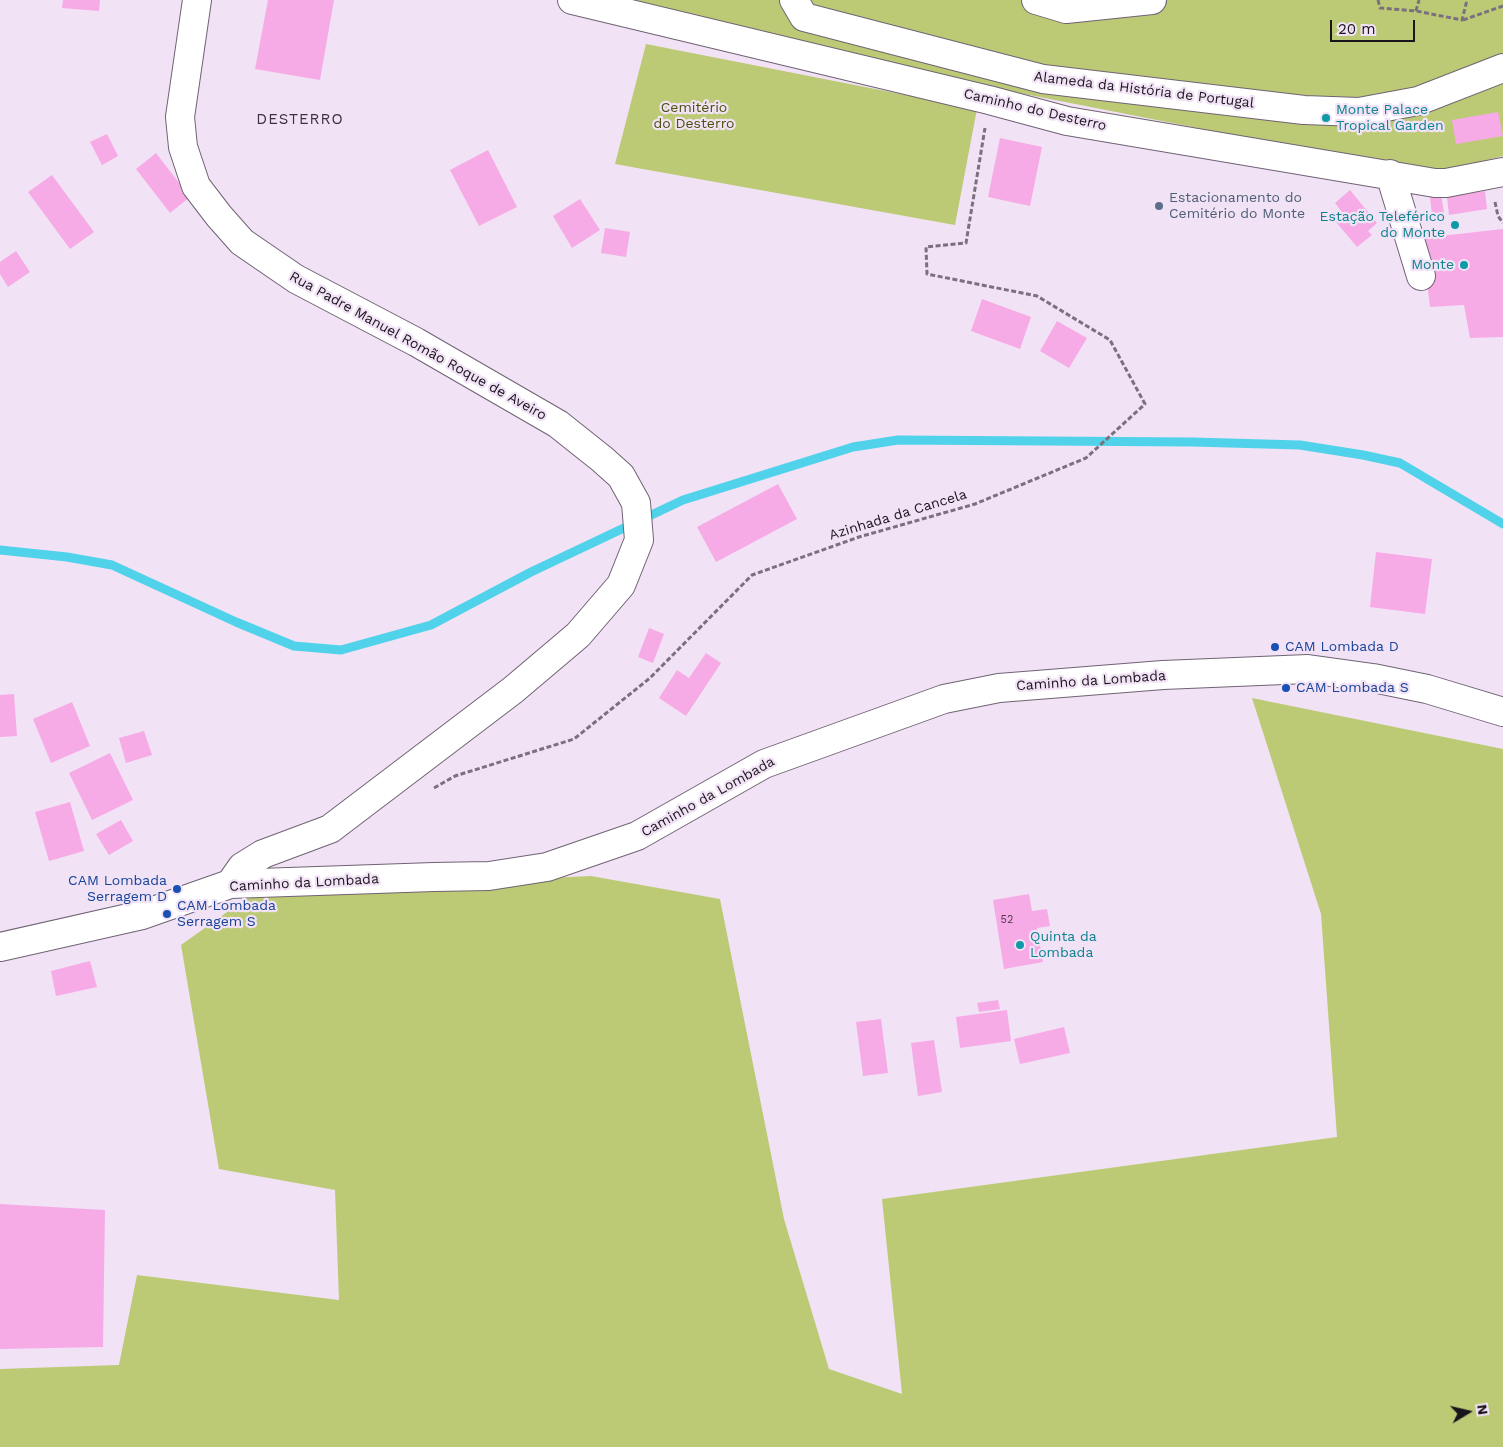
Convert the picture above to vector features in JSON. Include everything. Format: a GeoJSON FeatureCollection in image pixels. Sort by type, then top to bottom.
{"type":"FeatureCollection","features":[{"type":"Feature","properties":{"kind":"street","name":"Rua Padre Manuel Romão Roque de Aveiro"},"geometry":{"type":"LineString","coordinates":[[197,0],[180,117],[183,147],[196,186],[219,216],[242,242],[296,279],[416,342],[566,430],[602,458],[621,476],[636,503],[639,540],[621,584],[578,634],[513,690],[330,829],[263,854],[242,867],[230,884]]}},
{"type":"Feature","properties":{"kind":"street","name":"Caminho do Desterro"},"geometry":{"type":"LineString","coordinates":[[572,0],[989,100],[1067,121],[1435,182],[1446,182],[1503,172]]}},
{"type":"Feature","properties":{"kind":"street","name":"Alameda da História de Portugal"},"geometry":{"type":"LineString","coordinates":[[794,0],[804,17],[1043,79],[1304,110],[1359,112],[1418,101],[1503,68]]}},
{"type":"Feature","properties":{"kind":"street"},"geometry":{"type":"LineString","coordinates":[[1036,0],[1066,9],[1152,0]]}},
{"type":"Feature","properties":{"kind":"street"},"geometry":{"type":"LineString","coordinates":[[1390,174],[1421,276]]}},
{"type":"Feature","properties":{"kind":"street","name":"Caminho da Lombada"},"geometry":{"type":"LineString","coordinates":[[0,947],[142,916],[230,884],[434,876],[489,876],[547,867],[637,836],[764,764],[944,699],[999,688],[1162,675],[1308,669],[1373,678],[1427,689],[1503,712]]}},
{"type":"Feature","properties":{"kind":"path"},"geometry":{"type":"LineString","coordinates":[[1378,0],[1380,8],[1416,11],[1462,20],[1503,6]]}},
{"type":"Feature","properties":{"kind":"path"},"geometry":{"type":"LineString","coordinates":[[1416,11],[1419,0]]}},
{"type":"Feature","properties":{"kind":"path"},"geometry":{"type":"LineString","coordinates":[[1462,20],[1467,0]]}},
{"type":"Feature","properties":{"kind":"path","name":"Azinhada da Cancela"},"geometry":{"type":"LineString","coordinates":[[430,791],[455,776],[574,739],[650,678],[752,575],[859,538],[975,504],[1086,458],[1145,404],[1110,340],[1037,296],[927,274],[926,248],[966,243],[989,100]]}},
{"type":"Feature","properties":{"kind":"green space","name":"Monte Palace Tropical Garden"},"geometry":{"type":"Polygon","coordinates":[[[617,0],[1503,0],[1503,156],[1432,174],[958,81],[617,0]]]}},
{"type":"Feature","properties":{"kind":"green space","name":"Cemitério do Desterro"},"geometry":{"type":"Polygon","coordinates":[[[646,44],[977,109],[955,225],[615,164],[646,44]]]}},
{"type":"Feature","properties":{"kind":"green space"},"geometry":{"type":"Polygon","coordinates":[[[1252,698],[1503,749],[1503,1447],[0,1447],[0,1369],[119,1365],[137,1275],[339,1300],[335,1190],[219,1169],[181,945],[255,892],[591,876],[720,899],[784,1219],[829,1369],[902,1394],[882,1199],[1337,1137],[1321,914],[1252,698]]]}},
{"type":"Feature","properties":{"kind":"building"},"geometry":{"type":"Polygon","coordinates":[[[63,0],[100,0],[99,11],[62,8],[63,0]]]}},
{"type":"Feature","properties":{"kind":"building"},"geometry":{"type":"Polygon","coordinates":[[[268,0],[334,0],[320,80],[255,69],[268,0]]]}},
{"type":"Feature","properties":{"kind":"building"},"geometry":{"type":"Polygon","coordinates":[[[1498,112],[1503,136],[1456,144],[1452,120],[1498,112]]]}},
{"type":"Feature","properties":{"kind":"building"},"geometry":{"type":"Polygon","coordinates":[[[107,134],[118,156],[102,165],[90,142],[107,134]]]}},
{"type":"Feature","properties":{"kind":"building"},"geometry":{"type":"Polygon","coordinates":[[[1000,138],[1042,147],[1030,206],[988,197],[1000,138]]]}},
{"type":"Feature","properties":{"kind":"building"},"geometry":{"type":"Polygon","coordinates":[[[488,150],[517,207],[479,226],[450,170],[488,150]]]}},
{"type":"Feature","properties":{"kind":"building"},"geometry":{"type":"Polygon","coordinates":[[[156,153],[190,197],[170,213],[136,169],[156,153]]]}},
{"type":"Feature","properties":{"kind":"building"},"geometry":{"type":"Polygon","coordinates":[[[52,175],[94,232],[70,249],[28,192],[52,175]]]}},
{"type":"Feature","properties":{"kind":"building"},"geometry":{"type":"Polygon","coordinates":[[[1440,187],[1444,213],[1432,215],[1429,189],[1440,187]]]}},
{"type":"Feature","properties":{"kind":"building"},"geometry":{"type":"Polygon","coordinates":[[[1350,190],[1377,223],[1368,231],[1372,235],[1357,247],[1336,222],[1344,215],[1335,203],[1350,190]]]}},
{"type":"Feature","properties":{"kind":"building"},"geometry":{"type":"Polygon","coordinates":[[[1485,191],[1487,209],[1449,215],[1447,197],[1485,191]]]}},
{"type":"Feature","properties":{"kind":"building"},"geometry":{"type":"Polygon","coordinates":[[[580,199],[600,230],[572,248],[553,216],[580,199]]]}},
{"type":"Feature","properties":{"kind":"building"},"geometry":{"type":"Polygon","coordinates":[[[605,228],[630,232],[626,257],[601,253],[605,228]]]}},
{"type":"Feature","properties":{"kind":"building","name":"Monte"},"geometry":{"type":"Polygon","coordinates":[[[1503,229],[1503,337],[1470,338],[1464,305],[1430,307],[1422,238],[1503,229]]]}},
{"type":"Feature","properties":{"kind":"building"},"geometry":{"type":"Polygon","coordinates":[[[16,251],[30,272],[8,287],[0,274],[0,262],[16,251]]]}},
{"type":"Feature","properties":{"kind":"building"},"geometry":{"type":"Polygon","coordinates":[[[982,299],[1031,317],[1020,349],[971,331],[982,299]]]}},
{"type":"Feature","properties":{"kind":"building"},"geometry":{"type":"Polygon","coordinates":[[[1057,321],[1087,338],[1069,368],[1040,351],[1057,321]]]}},
{"type":"Feature","properties":{"kind":"building"},"geometry":{"type":"Polygon","coordinates":[[[778,484],[797,519],[716,562],[697,527],[778,484]]]}},
{"type":"Feature","properties":{"kind":"building"},"geometry":{"type":"Polygon","coordinates":[[[1376,552],[1432,559],[1425,614],[1370,607],[1376,552]]]}},
{"type":"Feature","properties":{"kind":"building"},"geometry":{"type":"Polygon","coordinates":[[[649,628],[664,634],[653,663],[638,657],[649,628]]]}},
{"type":"Feature","properties":{"kind":"building"},"geometry":{"type":"Polygon","coordinates":[[[706,653],[721,663],[686,716],[659,698],[677,670],[689,678],[706,653]]]}},
{"type":"Feature","properties":{"kind":"building"},"geometry":{"type":"Polygon","coordinates":[[[14,694],[17,736],[0,737],[0,695],[14,694]]]}},
{"type":"Feature","properties":{"kind":"building"},"geometry":{"type":"Polygon","coordinates":[[[72,702],[90,746],[51,763],[33,719],[72,702]]]}},
{"type":"Feature","properties":{"kind":"building"},"geometry":{"type":"Polygon","coordinates":[[[144,731],[152,755],[126,763],[119,738],[144,731]]]}},
{"type":"Feature","properties":{"kind":"building"},"geometry":{"type":"Polygon","coordinates":[[[110,753],[133,800],[92,820],[69,773],[110,753]]]}},
{"type":"Feature","properties":{"kind":"building"},"geometry":{"type":"Polygon","coordinates":[[[70,802],[84,851],[49,861],[35,812],[70,802]]]}},
{"type":"Feature","properties":{"kind":"building"},"geometry":{"type":"Polygon","coordinates":[[[121,820],[133,841],[109,855],[96,834],[121,820]]]}},
{"type":"Feature","properties":{"kind":"building","name":"Quinta da Lombada"},"geometry":{"type":"Polygon","coordinates":[[[1029,894],[1032,911],[1047,909],[1050,926],[1037,928],[1043,962],[1004,969],[993,900],[1029,894]]]}},
{"type":"Feature","properties":{"kind":"building"},"geometry":{"type":"Polygon","coordinates":[[[90,961],[97,987],[56,996],[51,971],[90,961]]]}},
{"type":"Feature","properties":{"kind":"building"},"geometry":{"type":"Polygon","coordinates":[[[998,1000],[1000,1009],[979,1012],[977,1003],[998,1000]]]}},
{"type":"Feature","properties":{"kind":"building"},"geometry":{"type":"Polygon","coordinates":[[[1007,1010],[1011,1041],[960,1048],[956,1017],[1007,1010]]]}},
{"type":"Feature","properties":{"kind":"building"},"geometry":{"type":"Polygon","coordinates":[[[881,1019],[888,1073],[863,1076],[856,1022],[881,1019]]]}},
{"type":"Feature","properties":{"kind":"building"},"geometry":{"type":"Polygon","coordinates":[[[1064,1027],[1070,1053],[1020,1064],[1014,1039],[1064,1027]]]}},
{"type":"Feature","properties":{"kind":"building"},"geometry":{"type":"Polygon","coordinates":[[[934,1040],[942,1092],[918,1096],[911,1043],[934,1040]]]}},
{"type":"Feature","properties":{"kind":"building"},"geometry":{"type":"Polygon","coordinates":[[[0,1204],[105,1210],[103,1347],[0,1349],[0,1204]]]}},
{"type":"Feature","properties":{"kind":"waterway"},"geometry":{"type":"LineString","coordinates":[[0,550],[67,557],[112,565],[236,622],[294,646],[341,650],[431,625],[531,572],[683,500],[853,447],[898,440],[1193,442],[1300,445],[1400,463],[1503,524]]}},
{"type":"Feature","properties":{"kind":"place","name":"Monte Palace Tropical Garden"},"geometry":{"type":"Point","coordinates":[1326,118]}},
{"type":"Feature","properties":{"kind":"place","name":"Estacionamento do Cemitério do Monte"},"geometry":{"type":"Point","coordinates":[1159,206]}},
{"type":"Feature","properties":{"kind":"place","name":"Estação Teleférico do Monte"},"geometry":{"type":"Point","coordinates":[1455,225]}},
{"type":"Feature","properties":{"kind":"place","name":"Monte"},"geometry":{"type":"Point","coordinates":[1464,265]}},
{"type":"Feature","properties":{"kind":"place","name":"CAM Lombada D"},"geometry":{"type":"Point","coordinates":[1275,647]}},
{"type":"Feature","properties":{"kind":"place","name":"CAM Lombada S"},"geometry":{"type":"Point","coordinates":[1286,688]}},
{"type":"Feature","properties":{"kind":"place","name":"CAM Lombada Serragem D"},"geometry":{"type":"Point","coordinates":[177,889]}},
{"type":"Feature","properties":{"kind":"place","name":"CAM Lombada Serragem S"},"geometry":{"type":"Point","coordinates":[167,914]}},
{"type":"Feature","properties":{"kind":"place","name":"Quinta da Lombada"},"geometry":{"type":"Point","coordinates":[1020,945]}},
{"type":"Feature","properties":{"kind":"district","name":"DESTERRO"},"geometry":{"type":"Point","coordinates":[300,120]}}]}
